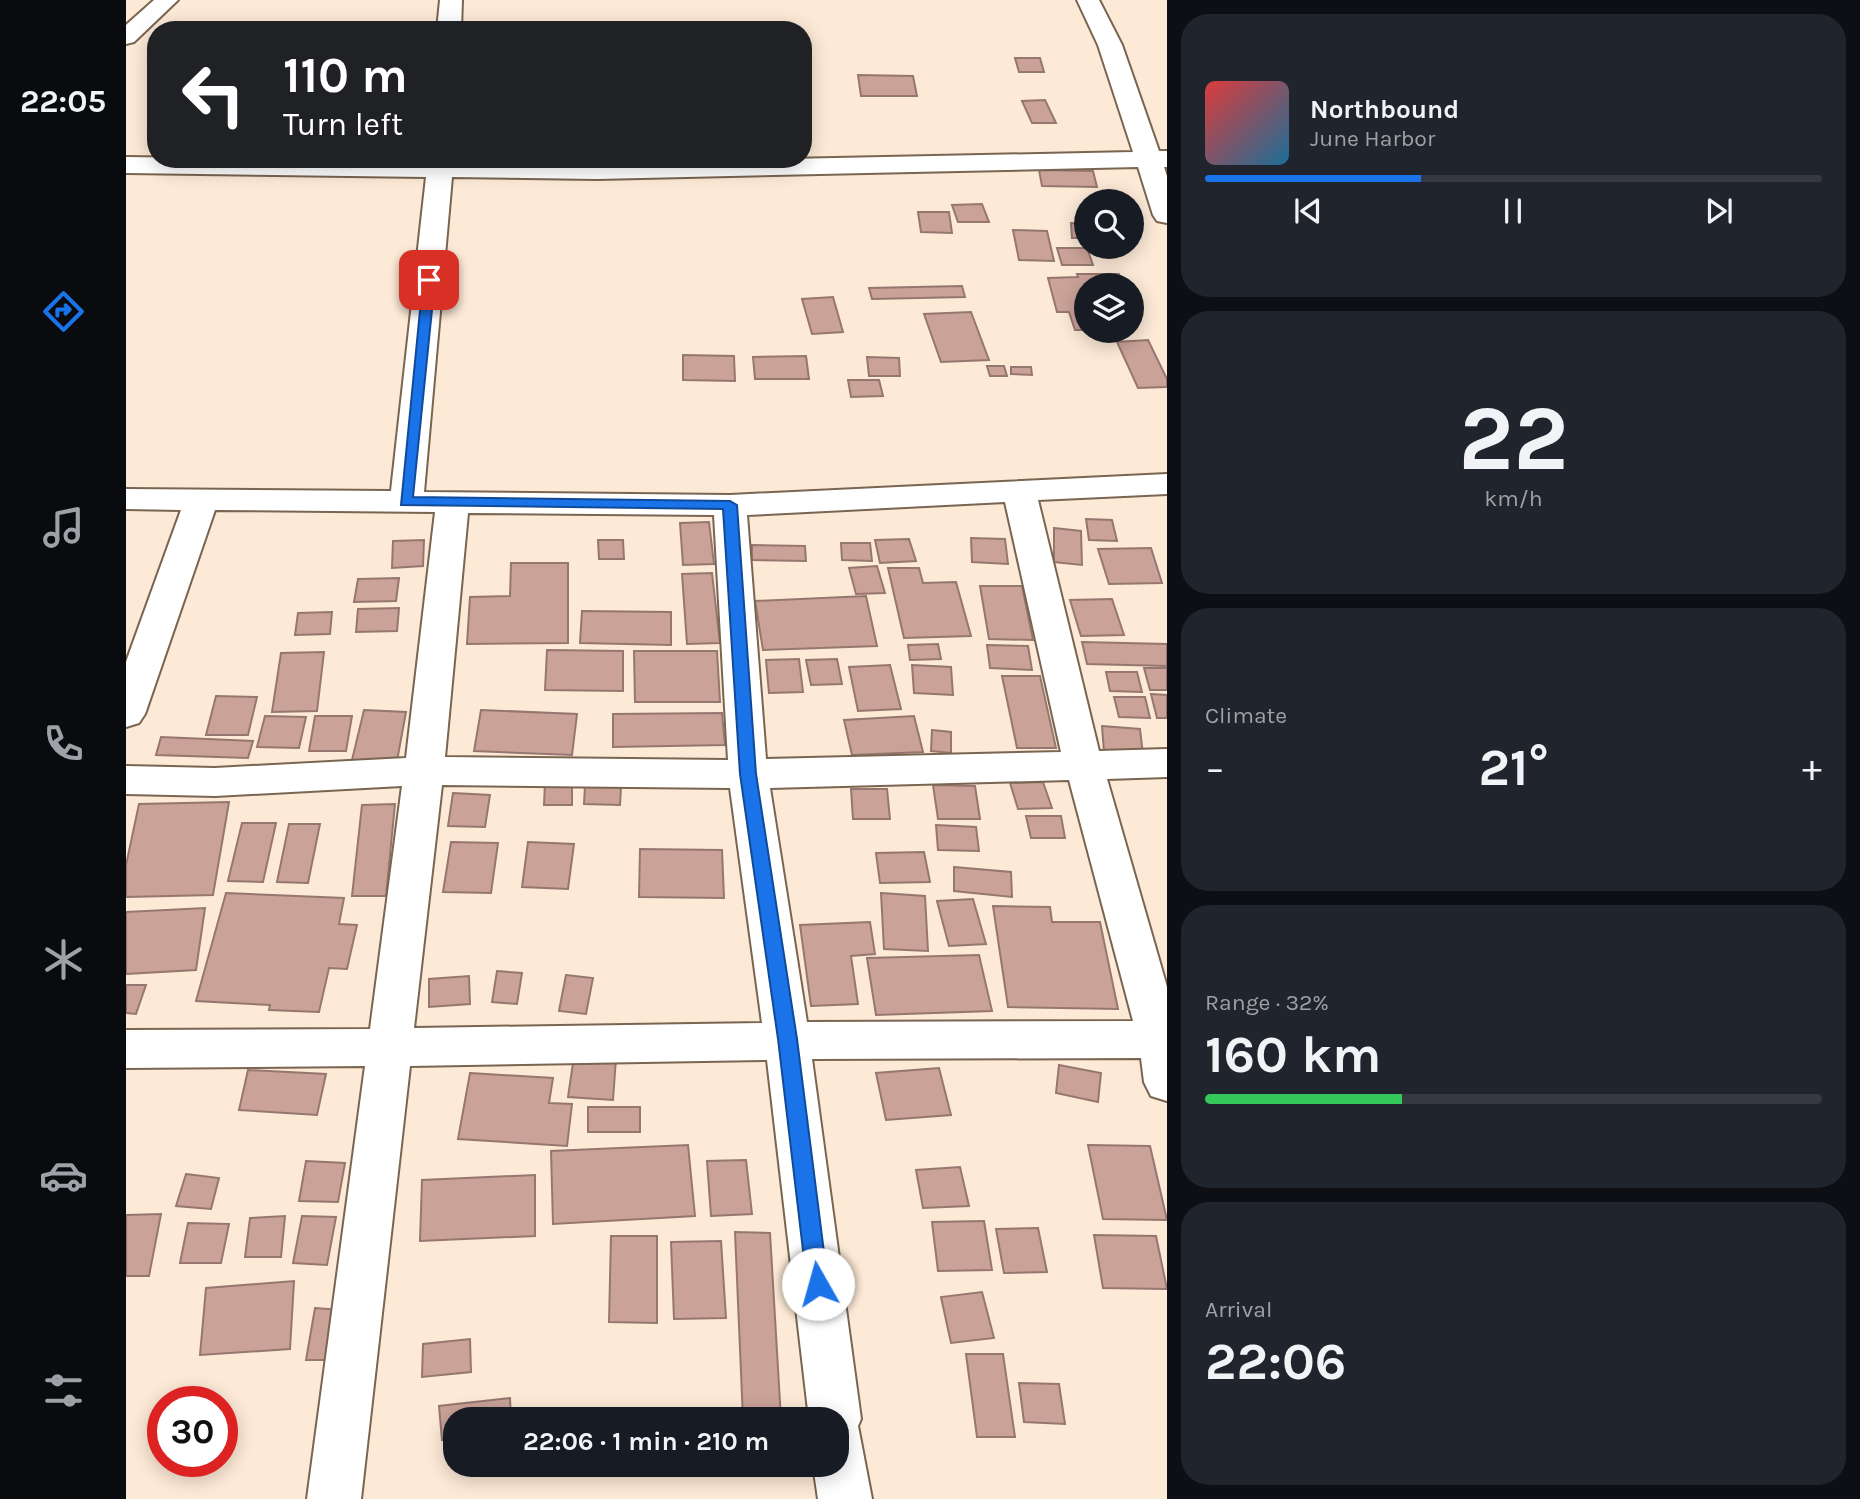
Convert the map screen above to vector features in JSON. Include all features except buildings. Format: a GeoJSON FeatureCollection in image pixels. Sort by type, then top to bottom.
{"type":"FeatureCollection","features":[{"type":"Feature","properties":{"kind":"street"},"geometry":{"type":"LineString","coordinates":[[126,37],[167,0]]}},
{"type":"Feature","properties":{"kind":"street"},"geometry":{"type":"LineString","coordinates":[[450,21],[451,0]]}},
{"type":"Feature","properties":{"kind":"street"},"geometry":{"type":"LineString","coordinates":[[1088,0],[1110,45],[1157,159],[1167,215]]}},
{"type":"Feature","properties":{"kind":"street"},"geometry":{"type":"LineString","coordinates":[[812,166],[1157,159]]}},
{"type":"Feature","properties":{"kind":"street"},"geometry":{"type":"LineString","coordinates":[[126,165],[147,165]]}},
{"type":"Feature","properties":{"kind":"street"},"geometry":{"type":"LineString","coordinates":[[406,502],[441,168]]}},
{"type":"Feature","properties":{"kind":"street"},"geometry":{"type":"LineString","coordinates":[[530,168],[597,171],[737,168]]}},
{"type":"Feature","properties":{"kind":"street"},"geometry":{"type":"LineString","coordinates":[[126,499],[201,502],[453,500],[730,505],[1167,484]]}},
{"type":"Feature","properties":{"kind":"street"},"geometry":{"type":"LineString","coordinates":[[126,1049],[390,1049],[787,1039],[1165,1054],[1065,696],[1019,491]]}},
{"type":"Feature","properties":{"kind":"street"},"geometry":{"type":"LineString","coordinates":[[334,1499],[424,771],[453,500]]}},
{"type":"Feature","properties":{"kind":"street"},"geometry":{"type":"LineString","coordinates":[[126,714],[201,502]]}},
{"type":"Feature","properties":{"kind":"street"},"geometry":{"type":"LineString","coordinates":[[730,505],[748,774],[787,1039],[833,1407]]}},
{"type":"Feature","properties":{"kind":"street"},"geometry":{"type":"LineString","coordinates":[[126,780],[215,782],[424,771],[748,774],[1167,763]]}},
{"type":"Feature","properties":{"kind":"street"},"geometry":{"type":"LineString","coordinates":[[842,1477],[845,1499]]}},
{"type":"Feature","properties":{"kind":"route"},"geometry":{"type":"LineString","coordinates":[[429,280],[406,502],[453,500],[730,505],[748,774],[787,1039],[818,1284]]}}]}
